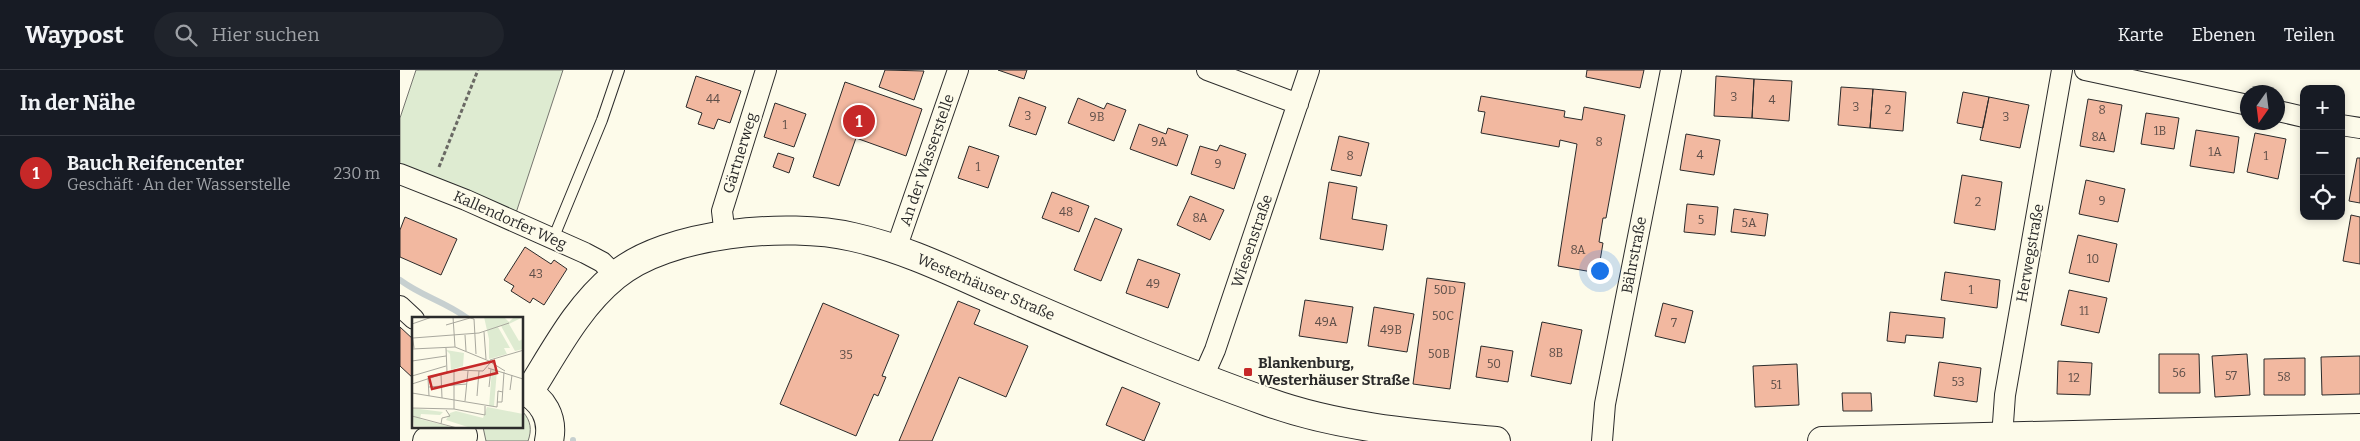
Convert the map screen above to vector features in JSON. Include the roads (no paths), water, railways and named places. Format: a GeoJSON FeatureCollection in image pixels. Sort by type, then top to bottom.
{"type":"FeatureCollection","features":[{"type":"Feature","properties":{"kind":"main road","name":"Westerhäuser Straße"},"geometry":{"type":"LineString","coordinates":[[526,391],[591,298],[616,275],[634,262],[684,244],[726,236],[776,230],[815,231],[851,236],[896,249],[1270,403],[1324,418],[1384,428],[1496,441]]}},
{"type":"Feature","properties":{"kind":"main road"},"geometry":{"type":"LineString","coordinates":[[526,391],[546,411],[550,423],[549,441]]}},
{"type":"Feature","properties":{"kind":"main road"},"geometry":{"type":"LineString","coordinates":[[1822,441],[2360,428]]}},
{"type":"Feature","properties":{"kind":"main road"},"geometry":{"type":"LineString","coordinates":[[427,441],[464,435]]}},
{"type":"Feature","properties":{"kind":"street","name":"Gärtnerweg"},"geometry":{"type":"LineString","coordinates":[[726,236],[722,211],[766,70]]}},
{"type":"Feature","properties":{"kind":"street","name":"An der Wasserstelle"},"geometry":{"type":"LineString","coordinates":[[896,249],[958,70]]}},
{"type":"Feature","properties":{"kind":"street"},"geometry":{"type":"LineString","coordinates":[[1207,70],[1298,104]]}},
{"type":"Feature","properties":{"kind":"street","name":"Wiesenstraße"},"geometry":{"type":"LineString","coordinates":[[1204,377],[1215,350],[1309,70]]}},
{"type":"Feature","properties":{"kind":"street","name":"Bährstraße"},"geometry":{"type":"LineString","coordinates":[[1602,441],[1605,404],[1671,70]]}},
{"type":"Feature","properties":{"kind":"street","name":"Herwegstraße"},"geometry":{"type":"LineString","coordinates":[[2002,437],[2005,395],[2062,70]]}},
{"type":"Feature","properties":{"kind":"street"},"geometry":{"type":"LineString","coordinates":[[2085,70],[2240,103]]}},
{"type":"Feature","properties":{"kind":"street"},"geometry":{"type":"LineString","coordinates":[[2285,112],[2300,115]]}},
{"type":"Feature","properties":{"kind":"street"},"geometry":{"type":"LineString","coordinates":[[2345,125],[2360,128]]}},
{"type":"Feature","properties":{"kind":"street","name":"Kallendorfer Weg"},"geometry":{"type":"LineString","coordinates":[[400,174],[553,239],[602,262],[616,275]]}},
{"type":"Feature","properties":{"kind":"street"},"geometry":{"type":"LineString","coordinates":[[400,306],[412,317]]}},
{"type":"Feature","properties":{"kind":"lane"},"geometry":{"type":"LineString","coordinates":[[553,239],[602,120],[619,70]]}},
{"type":"Feature","properties":{"kind":"waterway"},"geometry":{"type":"LineString","coordinates":[[400,280],[465,317]]}},
{"type":"Feature","properties":{"kind":"place","name":"Bauch Reifencenter"},"geometry":{"type":"Point","coordinates":[859,121]}},
{"type":"Feature","properties":{"kind":"place","name":"Blankenburg, Westerhäuser Straße"},"geometry":{"type":"Point","coordinates":[1248,372]}}]}
